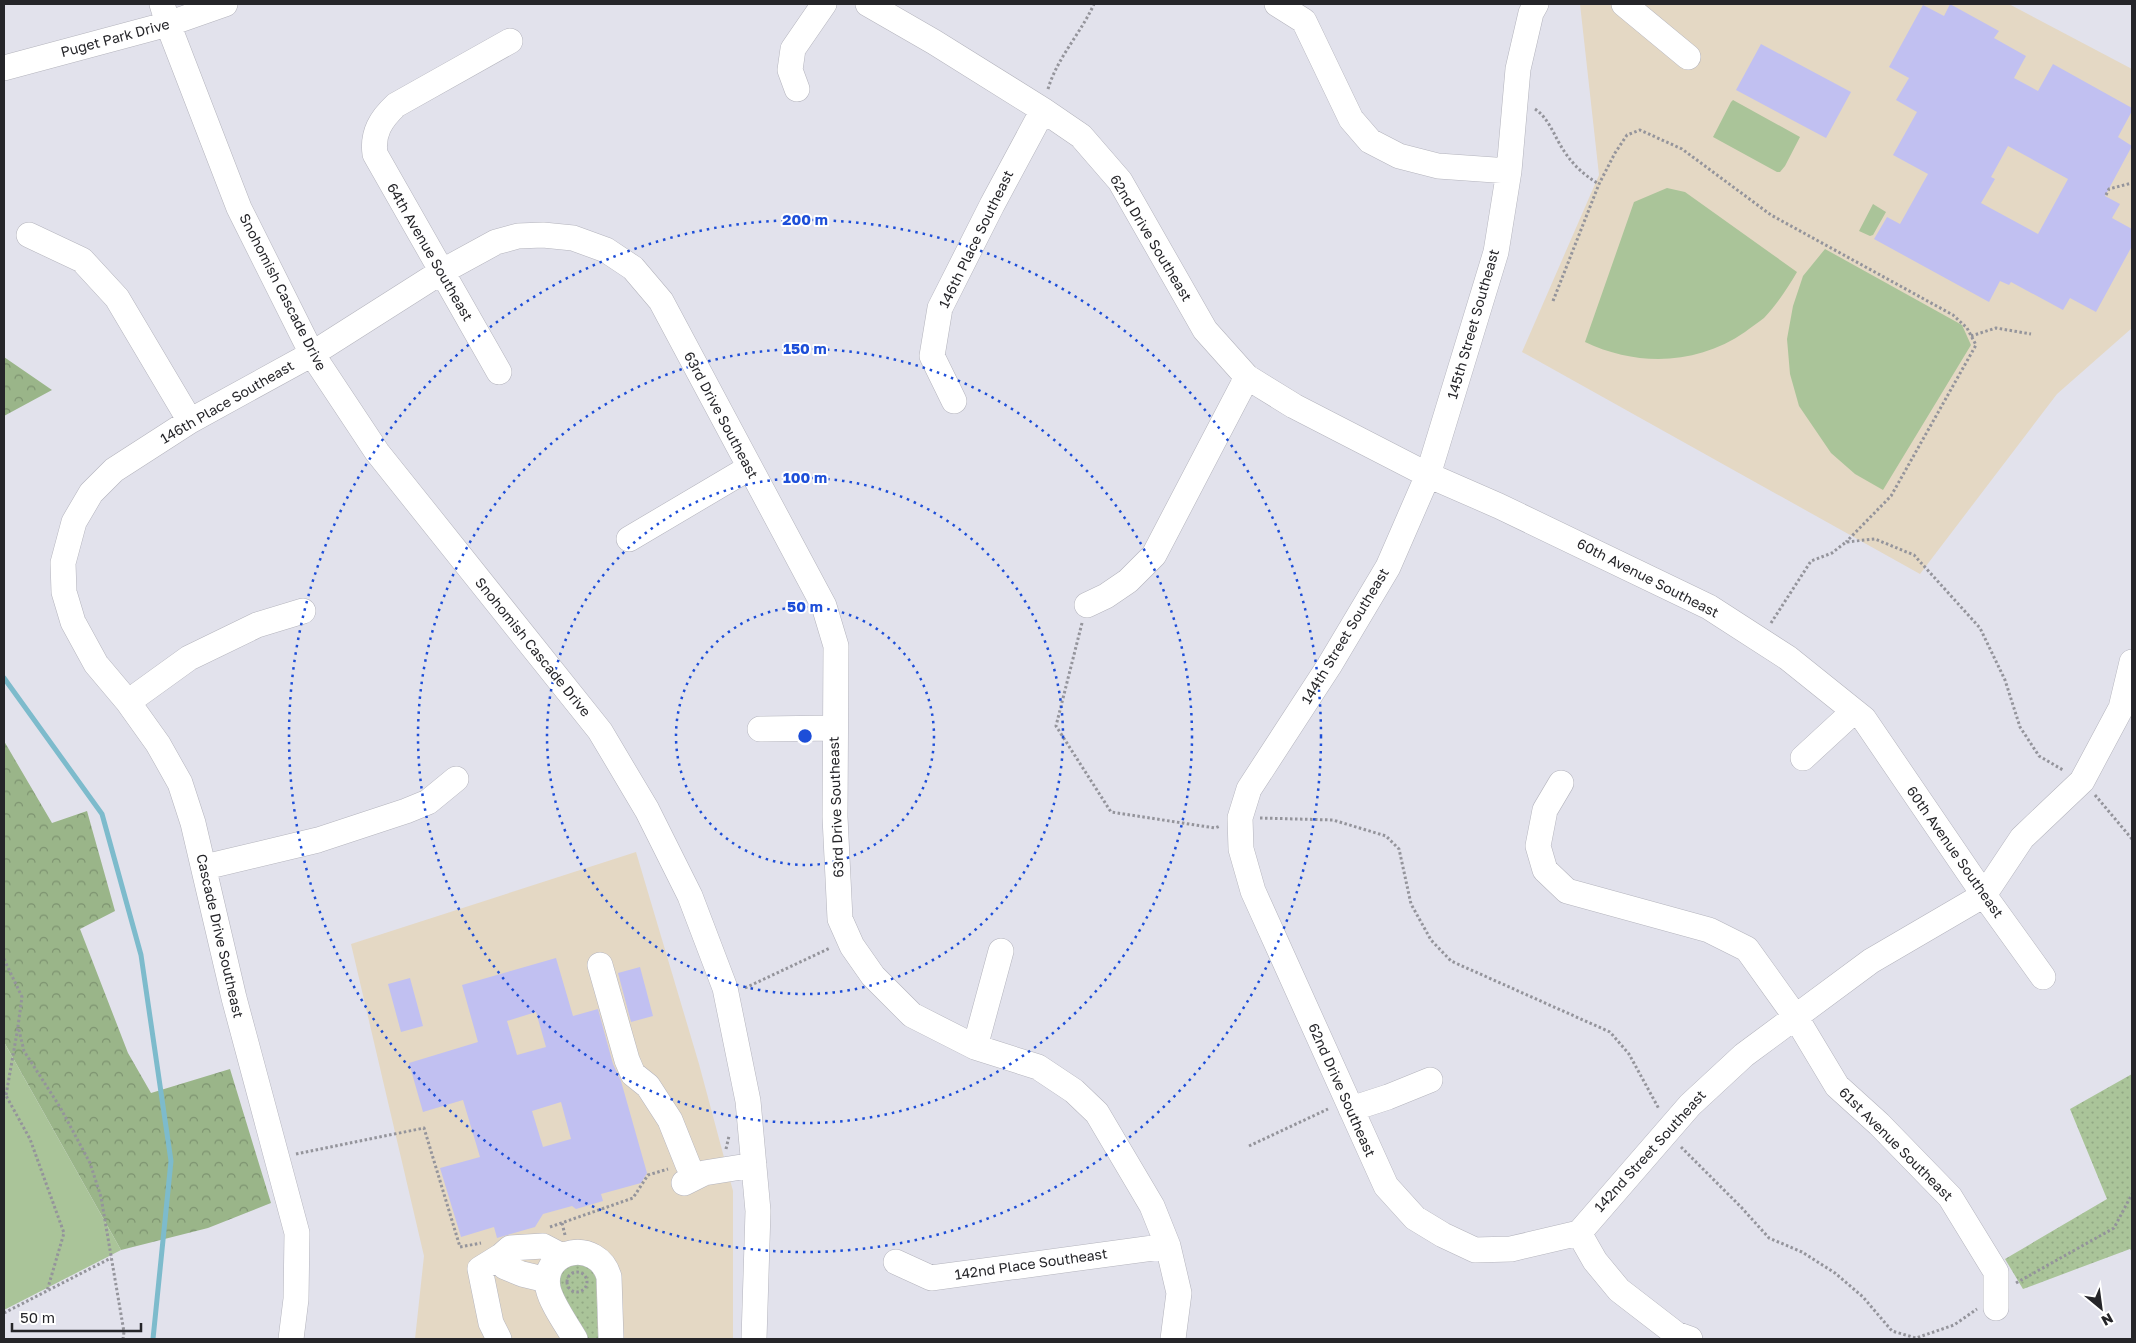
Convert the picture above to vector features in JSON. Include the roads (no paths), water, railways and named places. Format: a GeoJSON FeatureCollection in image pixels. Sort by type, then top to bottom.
{"type":"FeatureCollection","features":[{"type":"Feature","properties":{"kind":"street","name":"Puget Park Drive"},"geometry":{"type":"LineString","coordinates":[[4,68],[165,14],[225,4]]}},
{"type":"Feature","properties":{"kind":"street"},"geometry":{"type":"LineString","coordinates":[[797,89],[790,70],[793,49],[824,4]]}},
{"type":"Feature","properties":{"kind":"street","name":"62nd Drive Southeast"},"geometry":{"type":"LineString","coordinates":[[868,4],[1043,110],[1081,136],[1120,181],[1206,330],[1247,377],[1294,406],[1428,475]]}},
{"type":"Feature","properties":{"kind":"street"},"geometry":{"type":"LineString","coordinates":[[1277,4],[1304,21],[1351,119],[1370,140],[1398,156],[1438,166],[1510,171],[1518,69],[1531,12],[1536,4]]}},
{"type":"Feature","properties":{"kind":"street"},"geometry":{"type":"LineString","coordinates":[[1624,4],[1688,57]]}},
{"type":"Feature","properties":{"kind":"street","name":"Snohomish Cascade Drive"},"geometry":{"type":"LineString","coordinates":[[165,14],[239,208],[312,354],[377,452],[600,731],[647,810],[690,896],[726,997],[748,1101],[758,1211],[754,1339]]}},
{"type":"Feature","properties":{"kind":"street","name":"64th Avenue Southeast"},"geometry":{"type":"LineString","coordinates":[[499,372],[375,154],[373,141],[384,116],[396,105],[510,41]]}},
{"type":"Feature","properties":{"kind":"street","name":"146th Place Southeast"},"geometry":{"type":"LineString","coordinates":[[954,401],[932,356],[940,308],[1043,110]]}},
{"type":"Feature","properties":{"kind":"street","name":"145th Street Southeast"},"geometry":{"type":"LineString","coordinates":[[1428,475],[1496,252],[1510,171]]}},
{"type":"Feature","properties":{"kind":"street"},"geometry":{"type":"LineString","coordinates":[[30,235],[82,260],[117,298],[190,421]]}},
{"type":"Feature","properties":{"kind":"street","name":"146th Place Southeast"},"geometry":{"type":"LineString","coordinates":[[62,563],[74,522],[91,493],[114,470],[190,421],[312,354],[441,272],[496,242],[518,236],[543,235]]}},
{"type":"Feature","properties":{"kind":"street","name":"63rd Drive Southeast"},"geometry":{"type":"LineString","coordinates":[[543,235],[573,238],[606,250],[633,268],[661,301],[824,606],[836,646],[834,728],[835,817],[840,919],[849,940],[873,976],[912,1015],[976,1047],[1038,1067],[1074,1091],[1097,1113],[1152,1206],[1168,1246],[1179,1293],[1172,1339]]}},
{"type":"Feature","properties":{"kind":"street"},"geometry":{"type":"LineString","coordinates":[[1087,606],[1128,581],[1154,555],[1247,377]]}},
{"type":"Feature","properties":{"kind":"street"},"geometry":{"type":"LineString","coordinates":[[629,539],[749,468]]}},
{"type":"Feature","properties":{"kind":"street","name":"60th Avenue Southeast"},"geometry":{"type":"LineString","coordinates":[[1428,475],[1499,506],[1709,607],[1788,658],[1864,719],[1984,895],[2044,977]]}},
{"type":"Feature","properties":{"kind":"street","name":"144th Street Southeast"},"geometry":{"type":"LineString","coordinates":[[1249,789],[1329,666],[1388,567],[1428,475]]}},
{"type":"Feature","properties":{"kind":"street","name":"Cascade Drive Southeast"},"geometry":{"type":"LineString","coordinates":[[62,563],[64,592],[73,622],[96,664],[128,702],[158,744],[180,783],[204,867],[234,998],[297,1233],[296,1299],[291,1339]]}},
{"type":"Feature","properties":{"kind":"street"},"geometry":{"type":"LineString","coordinates":[[128,702],[189,658],[256,625],[303,611]]}},
{"type":"Feature","properties":{"kind":"street"},"geometry":{"type":"LineString","coordinates":[[1984,895],[2022,838],[2082,780],[2121,708],[2132,662]]}},
{"type":"Feature","properties":{"kind":"street"},"geometry":{"type":"LineString","coordinates":[[1803,758],[1854,711]]}},
{"type":"Feature","properties":{"kind":"street"},"geometry":{"type":"LineString","coordinates":[[760,729],[834,728]]}},
{"type":"Feature","properties":{"kind":"street"},"geometry":{"type":"LineString","coordinates":[[204,867],[318,840],[406,811],[428,802],[456,779]]}},
{"type":"Feature","properties":{"kind":"street","name":"61st Avenue Southeast"},"geometry":{"type":"LineString","coordinates":[[1561,783],[1544,810],[1538,846],[1545,870],[1566,890],[1709,930],[1747,949],[1795,1016],[1837,1086],[1879,1124],[1950,1197],[1996,1272],[1996,1302]]}},
{"type":"Feature","properties":{"kind":"street","name":"62nd Drive Southeast"},"geometry":{"type":"LineString","coordinates":[[1249,789],[1240,818],[1241,848],[1253,890],[1386,1186],[1415,1218],[1443,1235],[1475,1250],[1511,1249],[1579,1233]]}},
{"type":"Feature","properties":{"kind":"street","name":"142nd Street Southeast"},"geometry":{"type":"LineString","coordinates":[[1579,1233],[1690,1104],[1744,1055],[1871,960],[1984,895]]}},
{"type":"Feature","properties":{"kind":"street"},"geometry":{"type":"LineString","coordinates":[[976,1047],[1000,951]]}},
{"type":"Feature","properties":{"kind":"street"},"geometry":{"type":"LineString","coordinates":[[600,965],[627,1060],[633,1074],[648,1086],[670,1120],[689,1174],[754,1165]]}},
{"type":"Feature","properties":{"kind":"street"},"geometry":{"type":"LineString","coordinates":[[1351,1109],[1388,1098],[1430,1080]]}},
{"type":"Feature","properties":{"kind":"street"},"geometry":{"type":"LineString","coordinates":[[1579,1233],[1595,1261],[1620,1290],[1676,1334],[1690,1339]]}},
{"type":"Feature","properties":{"kind":"street"},"geometry":{"type":"LineString","coordinates":[[499,1339],[491,1323],[480,1269],[495,1249],[543,1246],[562,1256]]}},
{"type":"Feature","properties":{"kind":"street","name":"142nd Place Southeast"},"geometry":{"type":"LineString","coordinates":[[896,1262],[931,1278],[1168,1246]]}},
{"type":"Feature","properties":{"kind":"street"},"geometry":{"type":"LineString","coordinates":[[495,1249],[506,1267],[522,1274],[547,1280]]}},
{"type":"Feature","properties":{"kind":"street"},"geometry":{"type":"LineString","coordinates":[[575,1339],[548,1290],[547,1280],[551,1265],[562,1256],[573,1253],[590,1254],[597,1257],[607,1269],[609,1277],[611,1339]]}},
{"type":"Feature","properties":{"kind":"waterway"},"geometry":{"type":"LineString","coordinates":[[4,678],[102,814],[141,955],[171,1161],[153,1339]]}}]}
